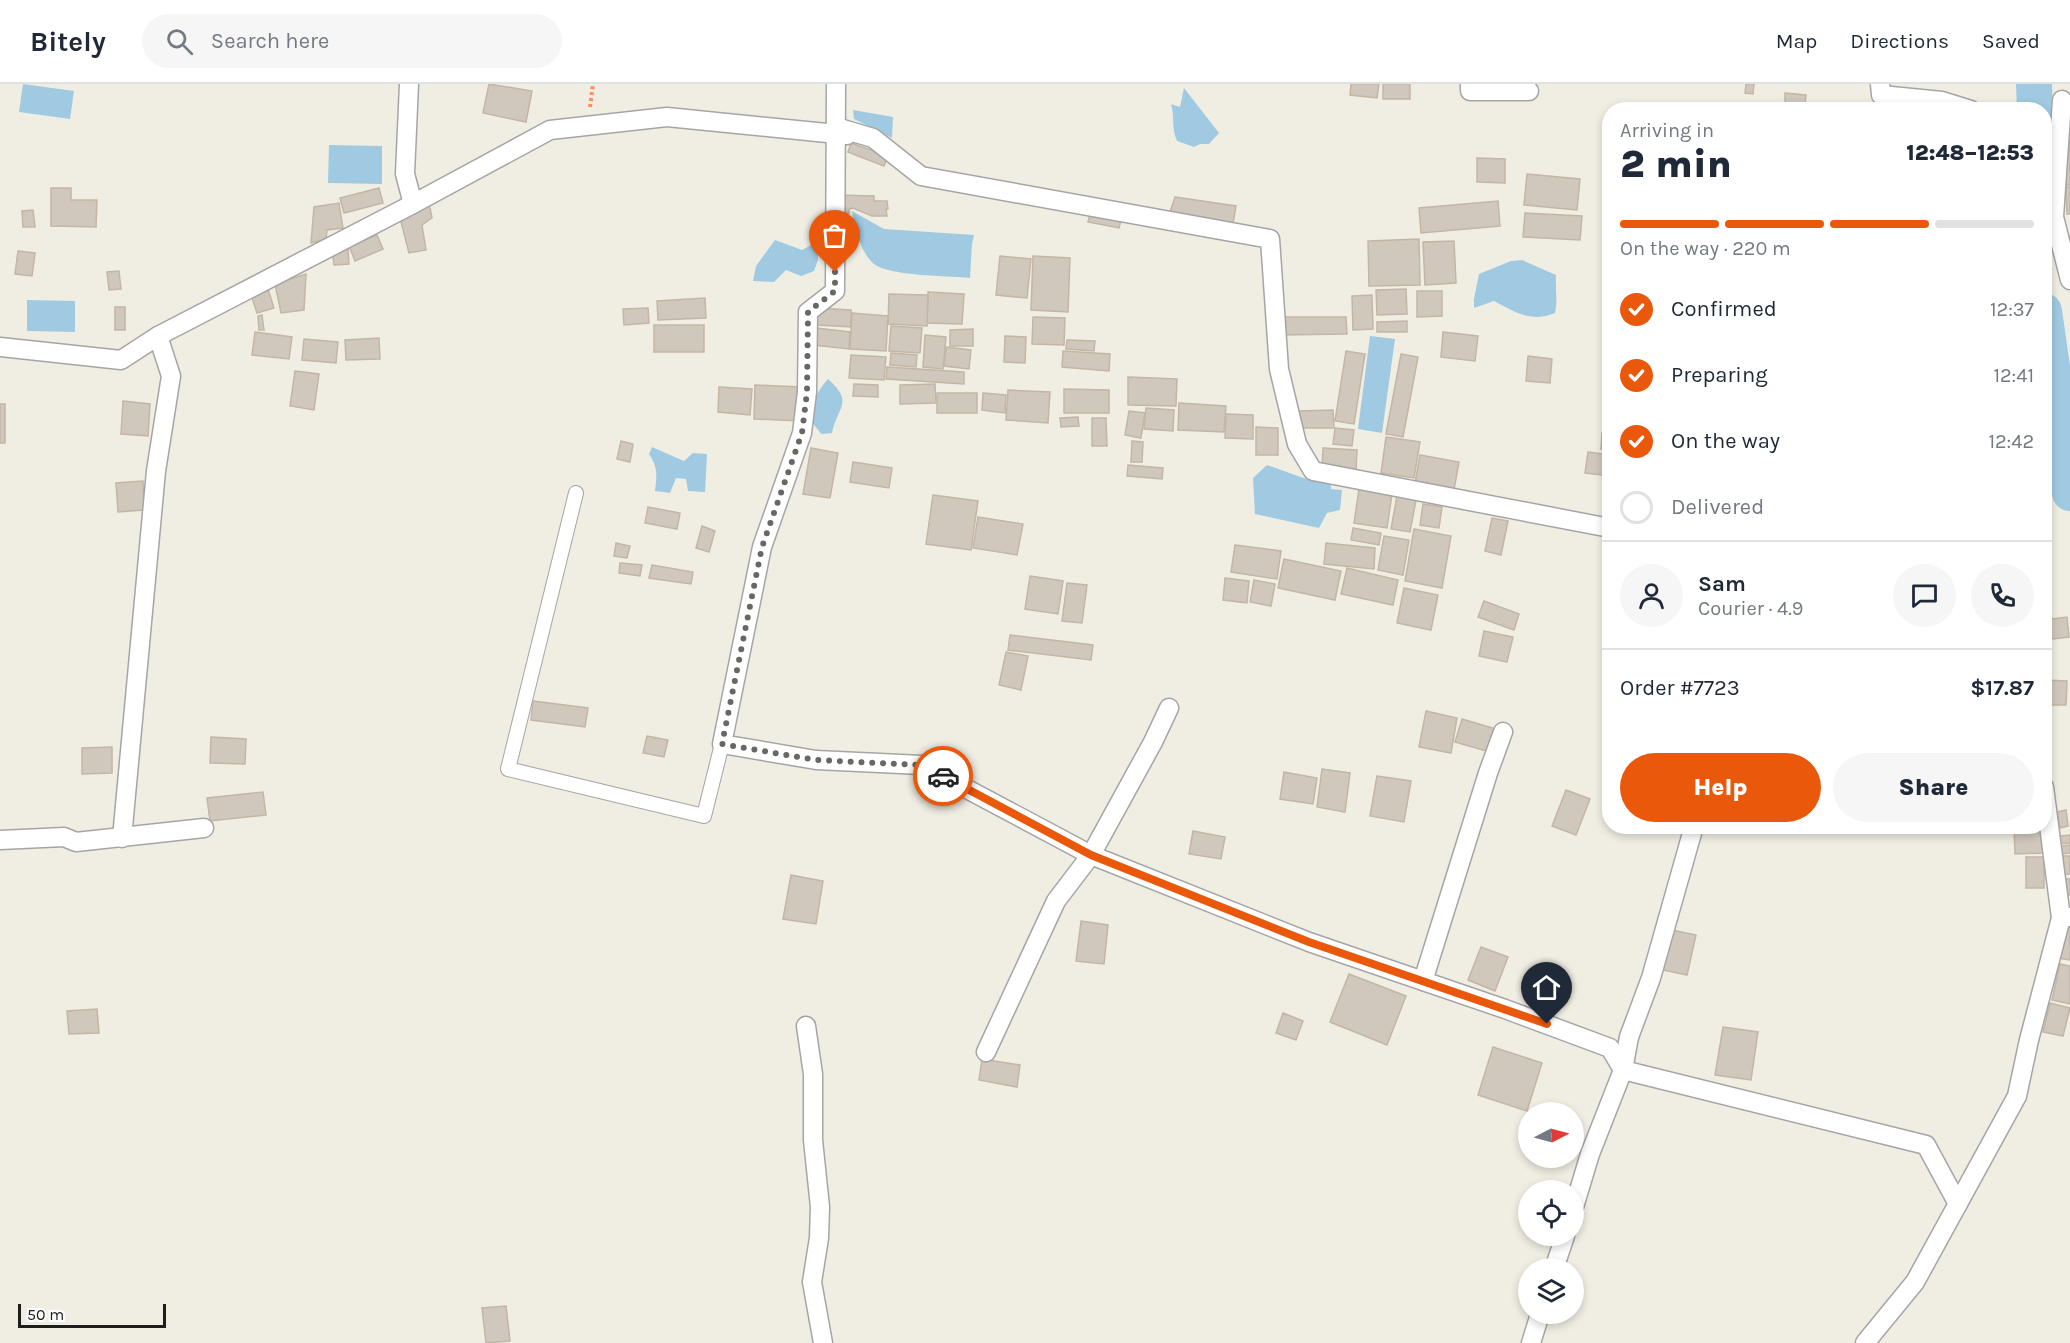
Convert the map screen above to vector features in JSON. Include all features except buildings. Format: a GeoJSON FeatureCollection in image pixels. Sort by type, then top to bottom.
{"type":"FeatureCollection","features":[{"type":"Feature","properties":{"kind":"street"},"geometry":{"type":"LineString","coordinates":[[409,84],[405,174],[413,204]]}},
{"type":"Feature","properties":{"kind":"street"},"geometry":{"type":"LineString","coordinates":[[576,493],[508,769],[704,816],[722,744],[762,547],[802,433],[807,392],[808,312],[835,291],[836,84]]}},
{"type":"Feature","properties":{"kind":"street"},"geometry":{"type":"LineString","coordinates":[[1470,84],[1470,91],[1529,91]]}},
{"type":"Feature","properties":{"kind":"street"},"geometry":{"type":"LineString","coordinates":[[1880,84],[1881,95],[1945,102]]}},
{"type":"Feature","properties":{"kind":"street"},"geometry":{"type":"LineString","coordinates":[[2062,100],[2054,217],[2070,280]]}},
{"type":"Feature","properties":{"kind":"street"},"geometry":{"type":"LineString","coordinates":[[0,347],[121,360],[158,336],[413,204],[550,129],[667,117],[836,131],[873,138],[921,176],[1270,239],[1280,369],[1297,444],[1313,471],[1602,526]]}},
{"type":"Feature","properties":{"kind":"street"},"geometry":{"type":"LineString","coordinates":[[122,838],[156,471],[171,376],[158,336]]}},
{"type":"Feature","properties":{"kind":"street"},"geometry":{"type":"LineString","coordinates":[[986,1052],[1056,901],[1091,855],[1169,708]]}},
{"type":"Feature","properties":{"kind":"street"},"geometry":{"type":"LineString","coordinates":[[1423,981],[1503,732]]}},
{"type":"Feature","properties":{"kind":"street"},"geometry":{"type":"LineString","coordinates":[[722,744],[816,760],[922,765],[1091,855],[1309,942],[1610,1048],[1623,1070],[1926,1145],[1958,1204]]}},
{"type":"Feature","properties":{"kind":"street"},"geometry":{"type":"LineString","coordinates":[[0,840],[64,837],[76,842],[204,828]]}},
{"type":"Feature","properties":{"kind":"street"},"geometry":{"type":"LineString","coordinates":[[1582,1180],[1623,1070],[1629,1037],[1651,978],[1692,834]]}},
{"type":"Feature","properties":{"kind":"street"},"geometry":{"type":"LineString","coordinates":[[1865,1343],[1915,1282],[2017,1096],[2029,1040],[2065,917],[2052,834]]}},
{"type":"Feature","properties":{"kind":"street"},"geometry":{"type":"LineString","coordinates":[[807,1026],[813,1074],[813,1140],[820,1207],[819,1238],[812,1282],[823,1343]]}},
{"type":"Feature","properties":{"kind":"street"},"geometry":{"type":"LineString","coordinates":[[1531,1343],[1537,1324]]}},
{"type":"Feature","properties":{"kind":"water"},"geometry":{"type":"Polygon","coordinates":[[[23,84],[74,91],[70,119],[19,112],[23,84]]]}},
{"type":"Feature","properties":{"kind":"water"},"geometry":{"type":"Polygon","coordinates":[[[1184,88],[1219,133],[1209,144],[1194,147],[1177,141],[1171,104],[1180,107],[1184,88]]]}},
{"type":"Feature","properties":{"kind":"water"},"geometry":{"type":"Polygon","coordinates":[[[853,110],[893,117],[892,138],[854,119],[853,110]]]}},
{"type":"Feature","properties":{"kind":"water"},"geometry":{"type":"Polygon","coordinates":[[[329,145],[382,146],[382,184],[328,183],[329,145]]]}},
{"type":"Feature","properties":{"kind":"water"},"geometry":{"type":"Polygon","coordinates":[[[852,211],[884,229],[974,235],[970,278],[904,273],[880,267],[873,263],[864,252],[852,211]]]}},
{"type":"Feature","properties":{"kind":"water"},"geometry":{"type":"Polygon","coordinates":[[[775,240],[802,250],[821,240],[831,242],[830,250],[823,255],[818,255],[814,271],[801,276],[786,270],[774,282],[753,281],[756,266],[775,240]]]}},
{"type":"Feature","properties":{"kind":"water"},"geometry":{"type":"Polygon","coordinates":[[[1522,260],[1556,275],[1555,313],[1538,317],[1523,315],[1494,301],[1474,308],[1479,274],[1511,261],[1522,260]]]}},
{"type":"Feature","properties":{"kind":"water"},"geometry":{"type":"Polygon","coordinates":[[[27,300],[75,301],[75,332],[27,331],[27,300]]]}},
{"type":"Feature","properties":{"kind":"water"},"geometry":{"type":"Polygon","coordinates":[[[1370,336],[1395,339],[1382,433],[1358,429],[1370,336]]]}},
{"type":"Feature","properties":{"kind":"water"},"geometry":{"type":"Polygon","coordinates":[[[828,379],[841,394],[842,405],[832,433],[821,434],[813,423],[811,415],[818,393],[828,379]]]}},
{"type":"Feature","properties":{"kind":"water"},"geometry":{"type":"Polygon","coordinates":[[[652,447],[684,461],[693,453],[707,454],[705,492],[688,491],[686,479],[676,478],[670,493],[655,491],[656,472],[649,454],[652,447]]]}},
{"type":"Feature","properties":{"kind":"water"},"geometry":{"type":"Polygon","coordinates":[[[1267,465],[1309,480],[1314,477],[1331,480],[1331,489],[1342,490],[1340,510],[1327,513],[1319,528],[1255,514],[1253,478],[1267,465]]]}},
{"type":"Feature","properties":{"kind":"waterway"},"geometry":{"type":"LineString","coordinates":[[2034,84],[2035,102]]}},
{"type":"Feature","properties":{"kind":"waterway"},"geometry":{"type":"LineString","coordinates":[[2052,367],[2070,493]]}},
{"type":"Feature","properties":{"kind":"way so far"},"geometry":{"type":"LineString","coordinates":[[835,272],[835,291],[808,312],[807,392],[802,433],[762,547],[722,744],[816,760],[922,765],[943,776]]}},
{"type":"Feature","properties":{"kind":"route"},"geometry":{"type":"LineString","coordinates":[[943,776],[1091,855],[1309,942],[1547,1024]]}}]}
